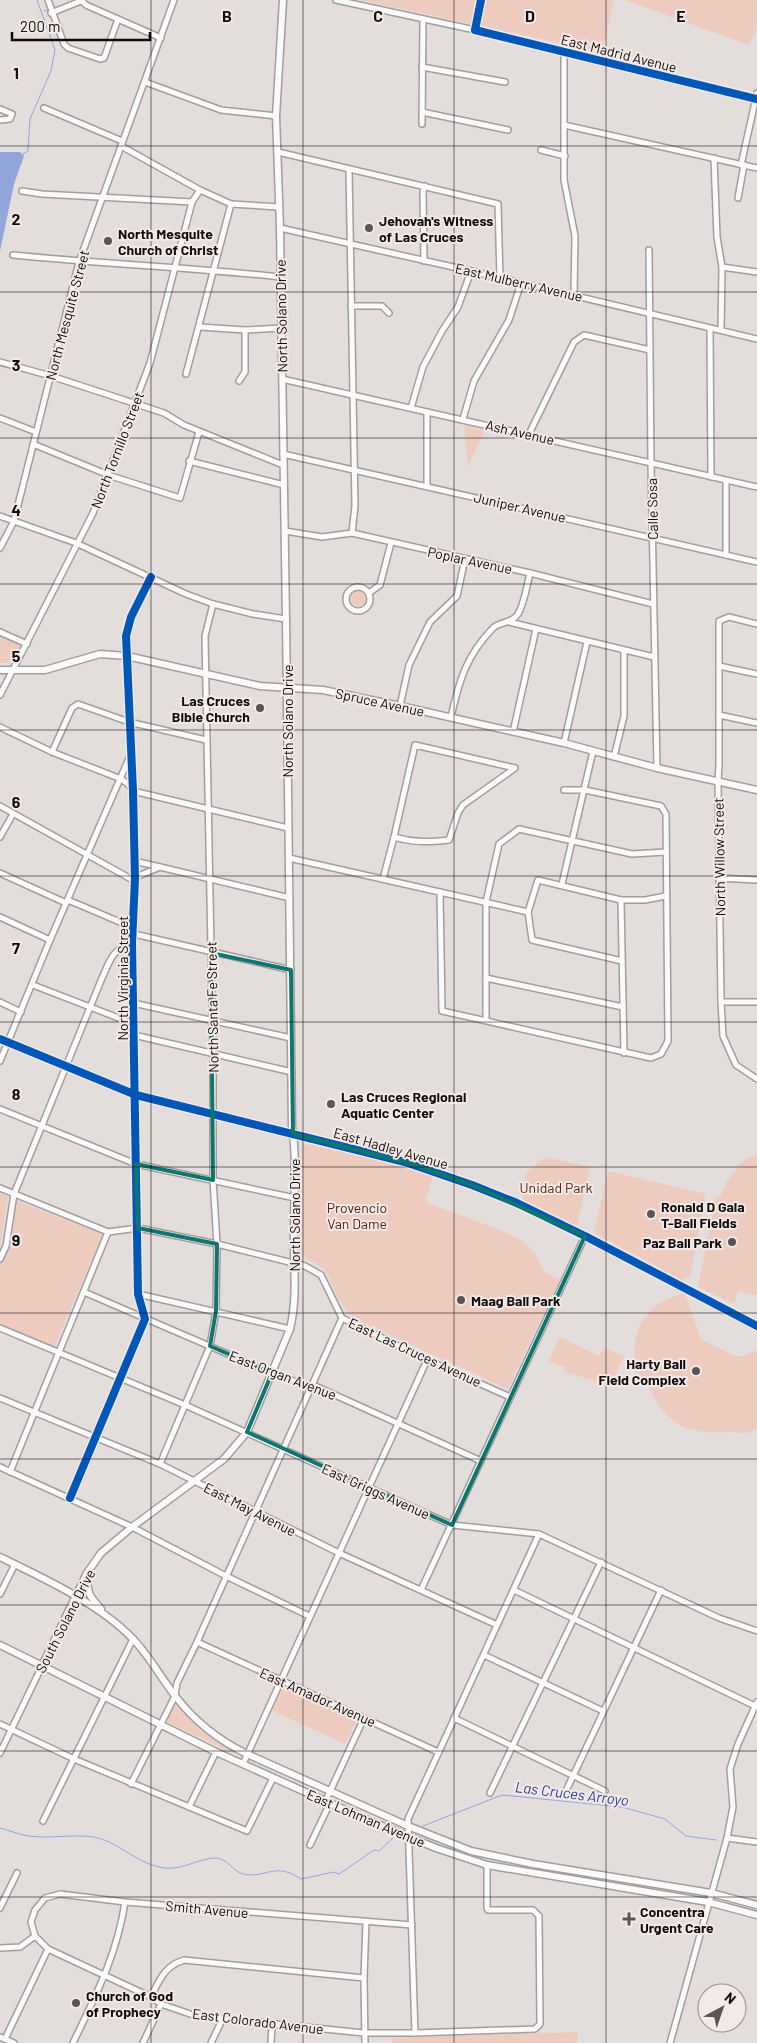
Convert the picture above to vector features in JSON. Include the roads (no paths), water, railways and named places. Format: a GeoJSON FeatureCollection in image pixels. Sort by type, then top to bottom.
{"type":"FeatureCollection","features":[{"type":"Feature","properties":{"kind":"main road","name":"North Solano Drive"},"geometry":{"type":"LineString","coordinates":[[247,1432],[290,1329],[295,1299],[285,531],[280,228],[276,116],[283,0]]}},
{"type":"Feature","properties":{"kind":"main road","name":"Spruce Avenue"},"geometry":{"type":"LineString","coordinates":[[0,670],[44,670],[100,654],[127,656],[260,686],[323,690],[400,706],[564,743],[657,768],[757,790]]}},
{"type":"Feature","properties":{"kind":"main road","name":"South Solano Drive"},"geometry":{"type":"LineString","coordinates":[[42,1666],[87,1573],[107,1547],[224,1460],[247,1432]]}},
{"type":"Feature","properties":{"kind":"main road"},"geometry":{"type":"LineString","coordinates":[[0,1557],[106,1614]]}},
{"type":"Feature","properties":{"kind":"main road"},"geometry":{"type":"LineString","coordinates":[[87,1573],[87,1589],[90,1596],[151,1660],[175,1696],[200,1723],[222,1742],[247,1754]]}},
{"type":"Feature","properties":{"kind":"main road","name":"East Lohman Avenue"},"geometry":{"type":"LineString","coordinates":[[0,1645],[216,1752],[370,1821],[436,1848],[487,1865],[708,1902],[757,1915]]}},
{"type":"Feature","properties":{"kind":"main road","name":"East Lohman Avenue"},"geometry":{"type":"LineString","coordinates":[[247,1754],[330,1792],[471,1850],[710,1893],[757,1904]]}},
{"type":"Feature","properties":{"kind":"street"},"geometry":{"type":"LineString","coordinates":[[48,0],[61,42],[65,46],[102,59],[118,19]]}},
{"type":"Feature","properties":{"kind":"street","name":"North Mesquite Street"},"geometry":{"type":"LineString","coordinates":[[0,548],[14,521],[79,262],[174,0]]}},
{"type":"Feature","properties":{"kind":"street","name":"East Madrid Avenue"},"geometry":{"type":"LineString","coordinates":[[336,0],[756,97]]}},
{"type":"Feature","properties":{"kind":"street"},"geometry":{"type":"LineString","coordinates":[[51,13],[81,1],[161,38]]}},
{"type":"Feature","properties":{"kind":"street"},"geometry":{"type":"LineString","coordinates":[[422,124],[423,19]]}},
{"type":"Feature","properties":{"kind":"street"},"geometry":{"type":"LineString","coordinates":[[564,52],[564,180],[575,236],[574,295]]}},
{"type":"Feature","properties":{"kind":"street"},"geometry":{"type":"LineString","coordinates":[[422,67],[505,82]]}},
{"type":"Feature","properties":{"kind":"street"},"geometry":{"type":"LineString","coordinates":[[145,82],[221,110],[276,116]]}},
{"type":"Feature","properties":{"kind":"street"},"geometry":{"type":"LineString","coordinates":[[738,198],[756,97]]}},
{"type":"Feature","properties":{"kind":"street"},"geometry":{"type":"LineString","coordinates":[[44,108],[122,144],[200,190],[231,204],[279,207]]}},
{"type":"Feature","properties":{"kind":"street"},"geometry":{"type":"LineString","coordinates":[[0,109],[12,114],[10,119],[0,120]]}},
{"type":"Feature","properties":{"kind":"street"},"geometry":{"type":"LineString","coordinates":[[422,112],[508,130]]}},
{"type":"Feature","properties":{"kind":"street"},"geometry":{"type":"LineString","coordinates":[[564,125],[757,168]]}},
{"type":"Feature","properties":{"kind":"street"},"geometry":{"type":"LineString","coordinates":[[541,150],[565,156]]}},
{"type":"Feature","properties":{"kind":"street"},"geometry":{"type":"LineString","coordinates":[[278,152],[498,204],[500,278]]}},
{"type":"Feature","properties":{"kind":"street"},"geometry":{"type":"LineString","coordinates":[[714,158],[717,237],[722,268],[721,330]]}},
{"type":"Feature","properties":{"kind":"street"},"geometry":{"type":"LineString","coordinates":[[349,169],[354,469],[352,533]]}},
{"type":"Feature","properties":{"kind":"street"},"geometry":{"type":"LineString","coordinates":[[424,261],[423,191],[425,186]]}},
{"type":"Feature","properties":{"kind":"street","name":"North Tornillo Street"},"geometry":{"type":"LineString","coordinates":[[0,696],[93,513],[150,363],[192,202],[200,190]]}},
{"type":"Feature","properties":{"kind":"street"},"geometry":{"type":"LineString","coordinates":[[22,191],[42,194],[192,202]]}},
{"type":"Feature","properties":{"kind":"street"},"geometry":{"type":"LineString","coordinates":[[186,374],[200,327],[231,204]]}},
{"type":"Feature","properties":{"kind":"street","name":"East Mulberry Avenue"},"geometry":{"type":"LineString","coordinates":[[280,228],[757,339]]}},
{"type":"Feature","properties":{"kind":"street","name":"Calle Sosa"},"geometry":{"type":"LineString","coordinates":[[649,250],[657,768]]}},
{"type":"Feature","properties":{"kind":"street"},"geometry":{"type":"LineString","coordinates":[[13,255],[79,262],[280,276]]}},
{"type":"Feature","properties":{"kind":"street"},"geometry":{"type":"LineString","coordinates":[[722,268],[757,272]]}},
{"type":"Feature","properties":{"kind":"street"},"geometry":{"type":"LineString","coordinates":[[411,408],[423,367],[442,331],[458,307],[471,271]]}},
{"type":"Feature","properties":{"kind":"street"},"geometry":{"type":"LineString","coordinates":[[463,419],[474,380],[509,320],[521,283]]}},
{"type":"Feature","properties":{"kind":"street"},"geometry":{"type":"LineString","coordinates":[[351,306],[382,306],[389,313]]}},
{"type":"Feature","properties":{"kind":"street"},"geometry":{"type":"LineString","coordinates":[[200,327],[245,330],[281,328]]}},
{"type":"Feature","properties":{"kind":"street"},"geometry":{"type":"LineString","coordinates":[[710,328],[711,477]]}},
{"type":"Feature","properties":{"kind":"street"},"geometry":{"type":"LineString","coordinates":[[239,381],[245,372],[245,330]]}},
{"type":"Feature","properties":{"kind":"street"},"geometry":{"type":"LineString","coordinates":[[530,434],[574,342],[584,335],[650,350]]}},
{"type":"Feature","properties":{"kind":"street"},"geometry":{"type":"LineString","coordinates":[[0,362],[51,376],[164,413],[199,432],[283,465]]}},
{"type":"Feature","properties":{"kind":"street","name":"Ash Avenue"},"geometry":{"type":"LineString","coordinates":[[282,379],[757,487]]}},
{"type":"Feature","properties":{"kind":"street"},"geometry":{"type":"LineString","coordinates":[[427,412],[427,486]]}},
{"type":"Feature","properties":{"kind":"street"},"geometry":{"type":"LineString","coordinates":[[0,418],[36,432]]}},
{"type":"Feature","properties":{"kind":"street"},"geometry":{"type":"LineString","coordinates":[[34,444],[108,474],[180,498],[189,461],[199,432]]}},
{"type":"Feature","properties":{"kind":"street","name":"Juniper Avenue"},"geometry":{"type":"LineString","coordinates":[[283,454],[757,562]]}},
{"type":"Feature","properties":{"kind":"street"},"geometry":{"type":"LineString","coordinates":[[189,461],[284,485]]}},
{"type":"Feature","properties":{"kind":"street"},"geometry":{"type":"LineString","coordinates":[[726,481],[726,555]]}},
{"type":"Feature","properties":{"kind":"street"},"geometry":{"type":"LineString","coordinates":[[0,516],[78,544],[213,604],[254,614],[286,619]]}},
{"type":"Feature","properties":{"kind":"street","name":"Poplar Avenue"},"geometry":{"type":"LineString","coordinates":[[285,531],[322,537],[352,533],[530,573],[653,604]]}},
{"type":"Feature","properties":{"kind":"street"},"geometry":{"type":"LineString","coordinates":[[369,593],[380,584],[391,543]]}},
{"type":"Feature","properties":{"kind":"street"},"geometry":{"type":"LineString","coordinates":[[400,706],[409,665],[430,622],[457,596],[465,559]]}},
{"type":"Feature","properties":{"kind":"street"},"geometry":{"type":"LineString","coordinates":[[451,717],[458,683],[467,662],[494,626],[509,622],[520,612],[530,573]]}},
{"type":"Feature","properties":{"kind":"street","name":"North Virginia Street"},"geometry":{"type":"LineString","coordinates":[[145,1319],[138,1294],[132,943],[134,931],[133,791],[126,636],[131,617],[151,577]]}},
{"type":"Feature","properties":{"kind":"street"},"geometry":{"type":"LineString","coordinates":[[354,587],[363,588],[369,593],[370,602],[364,609],[352,609],[347,603],[346,595],[354,587]]}},
{"type":"Feature","properties":{"kind":"street","name":"North Santa Fe Street"},"geometry":{"type":"LineString","coordinates":[[160,1464],[210,1346],[216,1311],[217,1244],[213,1180],[213,1021],[205,636],[213,604]]}},
{"type":"Feature","properties":{"kind":"street","name":"North Willow Street"},"geometry":{"type":"LineString","coordinates":[[757,624],[729,617],[719,621],[718,782],[718,878],[723,1036],[736,1065],[757,1079]]}},
{"type":"Feature","properties":{"kind":"street"},"geometry":{"type":"LineString","coordinates":[[509,622],[654,657]]}},
{"type":"Feature","properties":{"kind":"street"},"geometry":{"type":"LineString","coordinates":[[513,732],[536,629]]}},
{"type":"Feature","properties":{"kind":"street"},"geometry":{"type":"LineString","coordinates":[[0,632],[27,644]]}},
{"type":"Feature","properties":{"kind":"street"},"geometry":{"type":"LineString","coordinates":[[564,743],[587,642]]}},
{"type":"Feature","properties":{"kind":"street"},"geometry":{"type":"LineString","coordinates":[[614,757],[624,716],[624,651]]}},
{"type":"Feature","properties":{"kind":"street"},"geometry":{"type":"LineString","coordinates":[[719,666],[757,674]]}},
{"type":"Feature","properties":{"kind":"street"},"geometry":{"type":"LineString","coordinates":[[52,752],[72,708],[76,705],[81,705],[129,722],[206,740]]}},
{"type":"Feature","properties":{"kind":"street"},"geometry":{"type":"LineString","coordinates":[[719,715],[757,723]]}},
{"type":"Feature","properties":{"kind":"street"},"geometry":{"type":"LineString","coordinates":[[0,728],[52,752],[121,779],[133,791],[288,828]]}},
{"type":"Feature","properties":{"kind":"street"},"geometry":{"type":"LineString","coordinates":[[383,879],[415,745],[515,768],[463,805],[458,813],[449,840],[422,843],[394,837]]}},
{"type":"Feature","properties":{"kind":"street"},"geometry":{"type":"LineString","coordinates":[[562,884],[593,752]]}},
{"type":"Feature","properties":{"kind":"street"},"geometry":{"type":"LineString","coordinates":[[0,1061],[22,1012],[50,940],[131,754]]}},
{"type":"Feature","properties":{"kind":"street"},"geometry":{"type":"LineString","coordinates":[[440,892],[442,1011],[624,1053],[651,1058],[661,1054],[668,1041],[666,814],[661,806],[584,790],[564,790]]}},
{"type":"Feature","properties":{"kind":"street"},"geometry":{"type":"LineString","coordinates":[[0,806],[130,879],[160,868]]}},
{"type":"Feature","properties":{"kind":"street"},"geometry":{"type":"LineString","coordinates":[[0,837],[13,814]]}},
{"type":"Feature","properties":{"kind":"street"},"geometry":{"type":"LineString","coordinates":[[486,1020],[486,902],[499,844],[519,829],[632,854],[666,852]]}},
{"type":"Feature","properties":{"kind":"street"},"geometry":{"type":"LineString","coordinates":[[289,858],[528,912]]}},
{"type":"Feature","properties":{"kind":"street"},"geometry":{"type":"LineString","coordinates":[[134,861],[290,898]]}},
{"type":"Feature","properties":{"kind":"street"},"geometry":{"type":"LineString","coordinates":[[0,873],[134,931],[211,953],[291,970]]}},
{"type":"Feature","properties":{"kind":"street"},"geometry":{"type":"LineString","coordinates":[[718,878],[757,880]]}},
{"type":"Feature","properties":{"kind":"street"},"geometry":{"type":"LineString","coordinates":[[622,961],[532,940],[528,912],[538,880],[562,884],[622,900],[645,900],[666,896]]}},
{"type":"Feature","properties":{"kind":"street"},"geometry":{"type":"LineString","coordinates":[[622,900],[624,1053]]}},
{"type":"Feature","properties":{"kind":"street"},"geometry":{"type":"LineString","coordinates":[[0,917],[50,940]]}},
{"type":"Feature","properties":{"kind":"street"},"geometry":{"type":"LineString","coordinates":[[0,1259],[6,1246],[14,1194],[90,1008],[114,954],[119,948],[132,943]]}},
{"type":"Feature","properties":{"kind":"street"},"geometry":{"type":"LineString","coordinates":[[486,978],[623,1007]]}},
{"type":"Feature","properties":{"kind":"street"},"geometry":{"type":"LineString","coordinates":[[33,985],[134,1024]]}},
{"type":"Feature","properties":{"kind":"street"},"geometry":{"type":"LineString","coordinates":[[0,1002],[22,1012]]}},
{"type":"Feature","properties":{"kind":"street"},"geometry":{"type":"LineString","coordinates":[[721,1002],[757,1002]]}},
{"type":"Feature","properties":{"kind":"street"},"geometry":{"type":"LineString","coordinates":[[133,1003],[291,1038]]}},
{"type":"Feature","properties":{"kind":"street"},"geometry":{"type":"LineString","coordinates":[[134,1035],[292,1072]]}},
{"type":"Feature","properties":{"kind":"street","name":"East Hadley Avenue"},"geometry":{"type":"LineString","coordinates":[[0,1040],[136,1095],[404,1162],[472,1184],[585,1236],[757,1326]]}},
{"type":"Feature","properties":{"kind":"street"},"geometry":{"type":"LineString","coordinates":[[0,1109],[136,1164],[295,1198]]}},
{"type":"Feature","properties":{"kind":"street","name":"East Las Cruces Avenue"},"geometry":{"type":"LineString","coordinates":[[0,1188],[108,1232],[138,1228],[294,1262],[314,1270],[321,1275],[342,1318],[427,1360],[510,1397]]}},
{"type":"Feature","properties":{"kind":"street"},"geometry":{"type":"LineString","coordinates":[[10,1472],[108,1232]]}},
{"type":"Feature","properties":{"kind":"street"},"geometry":{"type":"LineString","coordinates":[[421,1590],[585,1236]]}},
{"type":"Feature","properties":{"kind":"street","name":"East Organ Avenue"},"geometry":{"type":"LineString","coordinates":[[84,1292],[272,1373],[306,1385],[313,1385],[481,1461]]}},
{"type":"Feature","properties":{"kind":"street"},"geometry":{"type":"LineString","coordinates":[[138,1294],[290,1329]]}},
{"type":"Feature","properties":{"kind":"street"},"geometry":{"type":"LineString","coordinates":[[131,1784],[175,1696],[176,1683],[197,1642],[342,1318]]}},
{"type":"Feature","properties":{"kind":"street"},"geometry":{"type":"LineString","coordinates":[[70,1498],[145,1319]]}},
{"type":"Feature","properties":{"kind":"street","name":"East Griggs Avenue"},"geometry":{"type":"LineString","coordinates":[[0,1328],[247,1432],[452,1525],[539,1534],[720,1618],[757,1631]]}},
{"type":"Feature","properties":{"kind":"street"},"geometry":{"type":"LineString","coordinates":[[243,1764],[396,1423],[427,1360]]}},
{"type":"Feature","properties":{"kind":"street","name":"East May Avenue"},"geometry":{"type":"LineString","coordinates":[[0,1398],[160,1464],[339,1553],[497,1625]]}},
{"type":"Feature","properties":{"kind":"street"},"geometry":{"type":"LineString","coordinates":[[0,1468],[132,1527],[226,1576],[309,1616]]}},
{"type":"Feature","properties":{"kind":"street"},"geometry":{"type":"LineString","coordinates":[[415,2034],[408,1823],[438,1752],[539,1534]]}},
{"type":"Feature","properties":{"kind":"street"},"geometry":{"type":"LineString","coordinates":[[490,1793],[601,1562]]}},
{"type":"Feature","properties":{"kind":"street"},"geometry":{"type":"LineString","coordinates":[[0,1594],[15,1564]]}},
{"type":"Feature","properties":{"kind":"street"},"geometry":{"type":"LineString","coordinates":[[514,1590],[756,1704],[738,1744],[730,1769],[733,1807],[727,1838],[710,1893],[694,1960],[670,2043]]}},
{"type":"Feature","properties":{"kind":"street"},"geometry":{"type":"LineString","coordinates":[[564,1795],[661,1590]]}},
{"type":"Feature","properties":{"kind":"street"},"geometry":{"type":"LineString","coordinates":[[43,1821],[133,1639]]}},
{"type":"Feature","properties":{"kind":"street","name":"East Amador Avenue"},"geometry":{"type":"LineString","coordinates":[[197,1642],[438,1752]]}},
{"type":"Feature","properties":{"kind":"street"},"geometry":{"type":"LineString","coordinates":[[484,1655],[603,1711]]}},
{"type":"Feature","properties":{"kind":"street","name":"South Solano Drive"},"geometry":{"type":"LineString","coordinates":[[0,1753],[42,1666]]}},
{"type":"Feature","properties":{"kind":"street"},"geometry":{"type":"LineString","coordinates":[[310,1846],[330,1792],[364,1718]]}},
{"type":"Feature","properties":{"kind":"street"},"geometry":{"type":"LineString","coordinates":[[454,1718],[604,1791]]}},
{"type":"Feature","properties":{"kind":"street"},"geometry":{"type":"LineString","coordinates":[[0,1724],[131,1784],[247,1831],[274,1778]]}},
{"type":"Feature","properties":{"kind":"street"},"geometry":{"type":"LineString","coordinates":[[189,1807],[216,1752]]}},
{"type":"Feature","properties":{"kind":"street"},"geometry":{"type":"LineString","coordinates":[[727,1838],[757,1842]]}},
{"type":"Feature","properties":{"kind":"street","name":"East Colorado Avenue"},"geometry":{"type":"LineString","coordinates":[[35,1936],[48,1949],[161,2004],[196,2016],[364,2033],[415,2034],[535,2029],[540,2024],[539,1916],[533,1910],[488,1910],[487,1865]]}},
{"type":"Feature","properties":{"kind":"street"},"geometry":{"type":"LineString","coordinates":[[0,1908],[17,1872]]}},
{"type":"Feature","properties":{"kind":"street","name":"Smith Avenue"},"geometry":{"type":"LineString","coordinates":[[35,1936],[31,1922],[35,1910],[45,1898],[60,1894],[125,1902],[412,1925]]}},
{"type":"Feature","properties":{"kind":"street"},"geometry":{"type":"LineString","coordinates":[[73,2043],[106,1976],[120,1931],[125,1902]]}},
{"type":"Feature","properties":{"kind":"street"},"geometry":{"type":"LineString","coordinates":[[364,2043],[366,1922]]}},
{"type":"Feature","properties":{"kind":"street"},"geometry":{"type":"LineString","coordinates":[[0,1948],[20,1947],[35,1936]]}},
{"type":"Feature","properties":{"kind":"street"},"geometry":{"type":"LineString","coordinates":[[12,2043],[3,2038],[48,1949]]}},
{"type":"Feature","properties":{"kind":"street"},"geometry":{"type":"LineString","coordinates":[[151,1998],[164,1972],[173,1963],[184,1960],[364,1978]]}},
{"type":"Feature","properties":{"kind":"street"},"geometry":{"type":"LineString","coordinates":[[143,2043],[161,2004]]}},
{"type":"Feature","properties":{"kind":"street"},"geometry":{"type":"LineString","coordinates":[[211,2043],[222,2020]]}},
{"type":"Feature","properties":{"kind":"street"},"geometry":{"type":"LineString","coordinates":[[271,2043],[272,2025]]}},
{"type":"Feature","properties":{"kind":"water"},"geometry":{"type":"Polygon","coordinates":[[[0,152],[20,152],[24,156],[14,184],[0,251],[0,152]]]}},
{"type":"Feature","properties":{"kind":"waterway"},"geometry":{"type":"LineString","coordinates":[[21,155],[28,151],[30,119],[51,71],[55,50],[37,0]]}},
{"type":"Feature","properties":{"kind":"waterway"},"geometry":{"type":"LineString","coordinates":[[44,11],[48,10]]}},
{"type":"Feature","properties":{"kind":"waterway","name":"Las Cruces Arroyo"},"geometry":{"type":"LineString","coordinates":[[423,1826],[502,1795],[622,1807],[665,1819],[686,1836],[716,1840]]}},
{"type":"Feature","properties":{"kind":"waterway","name":"Las Cruces Arroyo"},"geometry":{"type":"LineString","coordinates":[[0,1828],[22,1835],[37,1837],[94,1837],[102,1839],[142,1861],[159,1867],[181,1867],[207,1859],[219,1858],[243,1874],[251,1875],[284,1871],[301,1879],[334,1872],[339,1874],[374,1850],[379,1851],[393,1838]]}},
{"type":"Feature","properties":{"kind":"place","name":"Jehovah's Witness of Las Cruces"},"geometry":{"type":"Point","coordinates":[369,228]}},
{"type":"Feature","properties":{"kind":"place","name":"North Mesquite Church of Christ"},"geometry":{"type":"Point","coordinates":[108,241]}},
{"type":"Feature","properties":{"kind":"place","name":"Las Cruces Bible Church"},"geometry":{"type":"Point","coordinates":[260,708]}},
{"type":"Feature","properties":{"kind":"place","name":"Las Cruces Regional Aquatic Center"},"geometry":{"type":"Point","coordinates":[331,1104]}},
{"type":"Feature","properties":{"kind":"place","name":"Ronald D Gala T-Ball Fields"},"geometry":{"type":"Point","coordinates":[651,1214]}},
{"type":"Feature","properties":{"kind":"place","name":"Paz Ball Park"},"geometry":{"type":"Point","coordinates":[732,1242]}},
{"type":"Feature","properties":{"kind":"place","name":"Maag Ball Park"},"geometry":{"type":"Point","coordinates":[461,1300]}},
{"type":"Feature","properties":{"kind":"place","name":"Harty Ball Field Complex"},"geometry":{"type":"Point","coordinates":[696,1371]}},
{"type":"Feature","properties":{"kind":"place","name":"Concentra Urgent Care"},"geometry":{"type":"Point","coordinates":[629,1919]}},
{"type":"Feature","properties":{"kind":"place","name":"Church of God of Prophecy"},"geometry":{"type":"Point","coordinates":[76,2003]}},
{"type":"Feature","properties":{"kind":"park label","name":"Unidad Park"},"geometry":{"type":"Point","coordinates":[556,1187]}},
{"type":"Feature","properties":{"kind":"park label","name":"Provencio Van Dame"},"geometry":{"type":"Point","coordinates":[357,1216]}}]}
